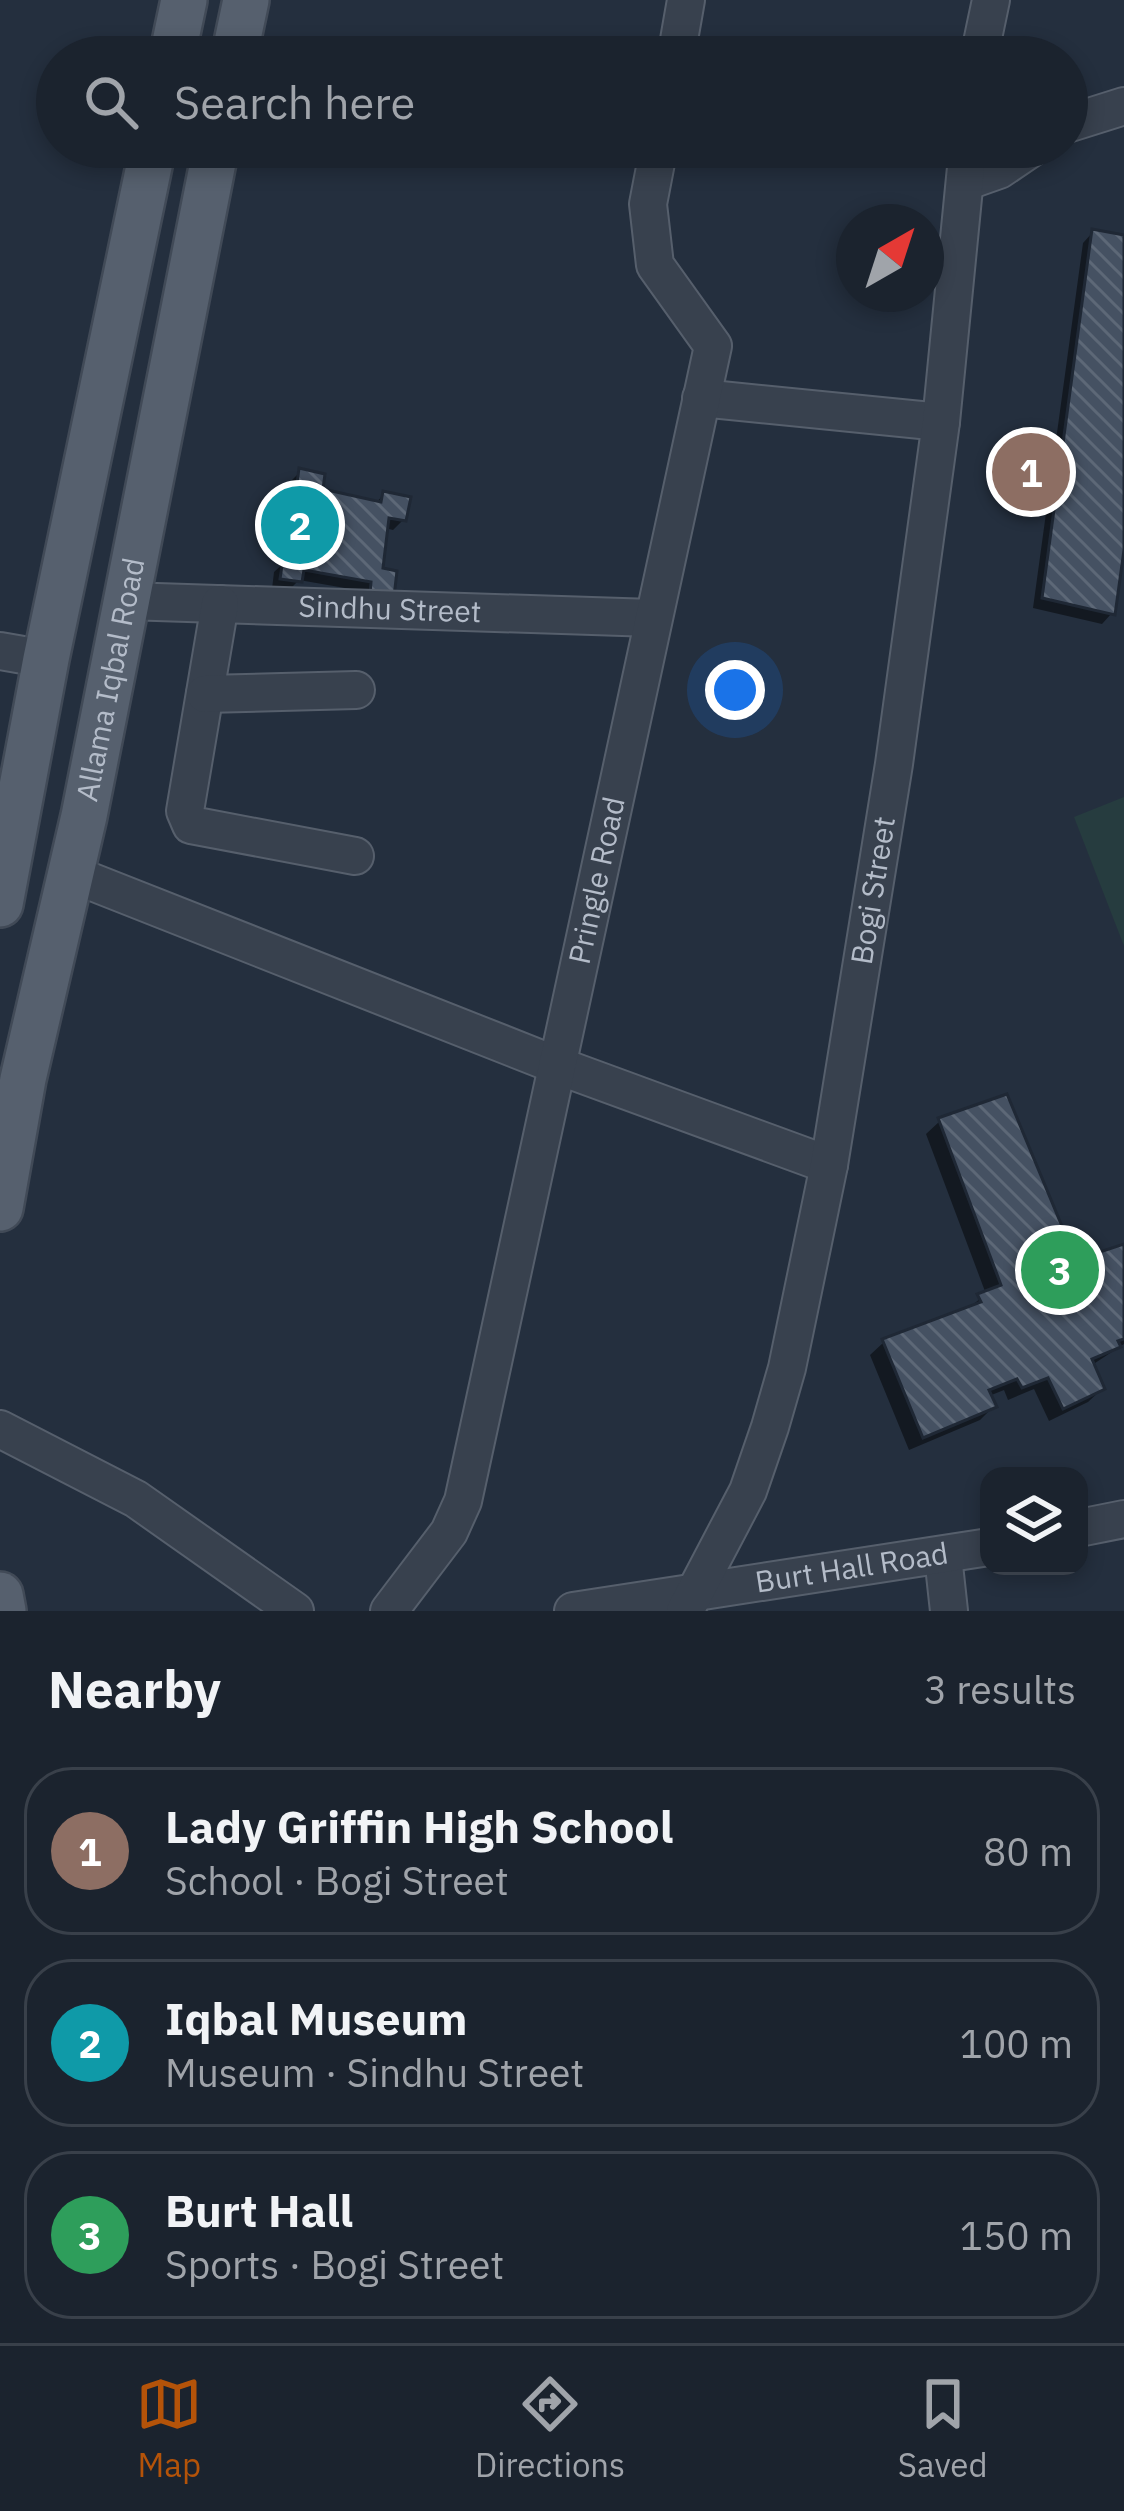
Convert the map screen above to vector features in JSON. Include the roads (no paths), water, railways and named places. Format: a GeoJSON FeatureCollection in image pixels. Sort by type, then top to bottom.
{"type":"FeatureCollection","features":[{"type":"Feature","properties":{"kind":"main road"},"geometry":{"type":"LineString","coordinates":[[176,36],[184,0]]}},
{"type":"Feature","properties":{"kind":"main road"},"geometry":{"type":"LineString","coordinates":[[238,36],[245,0]]}},
{"type":"Feature","properties":{"kind":"main road"},"geometry":{"type":"LineString","coordinates":[[0,904],[149,168]]}},
{"type":"Feature","properties":{"kind":"main road","name":"Allama Iqbal Road"},"geometry":{"type":"LineString","coordinates":[[0,1208],[22,1079],[72,874],[212,168]]}},
{"type":"Feature","properties":{"kind":"main road"},"geometry":{"type":"LineString","coordinates":[[0,1595],[2,1611]]}},
{"type":"Feature","properties":{"kind":"street"},"geometry":{"type":"LineString","coordinates":[[680,36],[686,0]]}},
{"type":"Feature","properties":{"kind":"street"},"geometry":{"type":"LineString","coordinates":[[983,36],[991,0]]}},
{"type":"Feature","properties":{"kind":"street"},"geometry":{"type":"LineString","coordinates":[[1088,117],[1124,106]]}},
{"type":"Feature","properties":{"kind":"street","name":"Pringle Road"},"geometry":{"type":"LineString","coordinates":[[389,1611],[448,1532],[463,1501],[712,346],[655,265],[648,205],[655,168]]}},
{"type":"Feature","properties":{"kind":"street","name":"Bogi Street"},"geometry":{"type":"LineString","coordinates":[[689,1600],[748,1491],[770,1427],[829,1166],[887,809],[941,422],[966,168]]}},
{"type":"Feature","properties":{"kind":"street"},"geometry":{"type":"LineString","coordinates":[[701,398],[941,422]]}},
{"type":"Feature","properties":{"kind":"street","name":"Sindhu Street"},"geometry":{"type":"LineString","coordinates":[[126,602],[653,618]]}},
{"type":"Feature","properties":{"kind":"street"},"geometry":{"type":"LineString","coordinates":[[220,604],[185,811],[191,825],[355,856]]}},
{"type":"Feature","properties":{"kind":"street"},"geometry":{"type":"LineString","coordinates":[[0,651],[46,659]]}},
{"type":"Feature","properties":{"kind":"street"},"geometry":{"type":"LineString","coordinates":[[205,694],[356,689]]}},
{"type":"Feature","properties":{"kind":"street"},"geometry":{"type":"LineString","coordinates":[[72,874],[556,1065],[829,1166]]}},
{"type":"Feature","properties":{"kind":"street"},"geometry":{"type":"LineString","coordinates":[[0,1429],[136,1499],[295,1611]]}},
{"type":"Feature","properties":{"kind":"street"},"geometry":{"type":"LineString","coordinates":[[1088,1526],[1124,1519]]}},
{"type":"Feature","properties":{"kind":"street","name":"Burt Hall Road"},"geometry":{"type":"LineString","coordinates":[[573,1611],[689,1600],[980,1548]]}},
{"type":"Feature","properties":{"kind":"street"},"geometry":{"type":"LineString","coordinates":[[944,1556],[949,1611]]}},
{"type":"Feature","properties":{"kind":"place","name":"Lady Griffin High School"},"geometry":{"type":"Point","coordinates":[1031,472]}},
{"type":"Feature","properties":{"kind":"place","name":"Iqbal Museum"},"geometry":{"type":"Point","coordinates":[300,525]}},
{"type":"Feature","properties":{"kind":"place","name":"Burt Hall"},"geometry":{"type":"Point","coordinates":[1060,1270]}}]}
